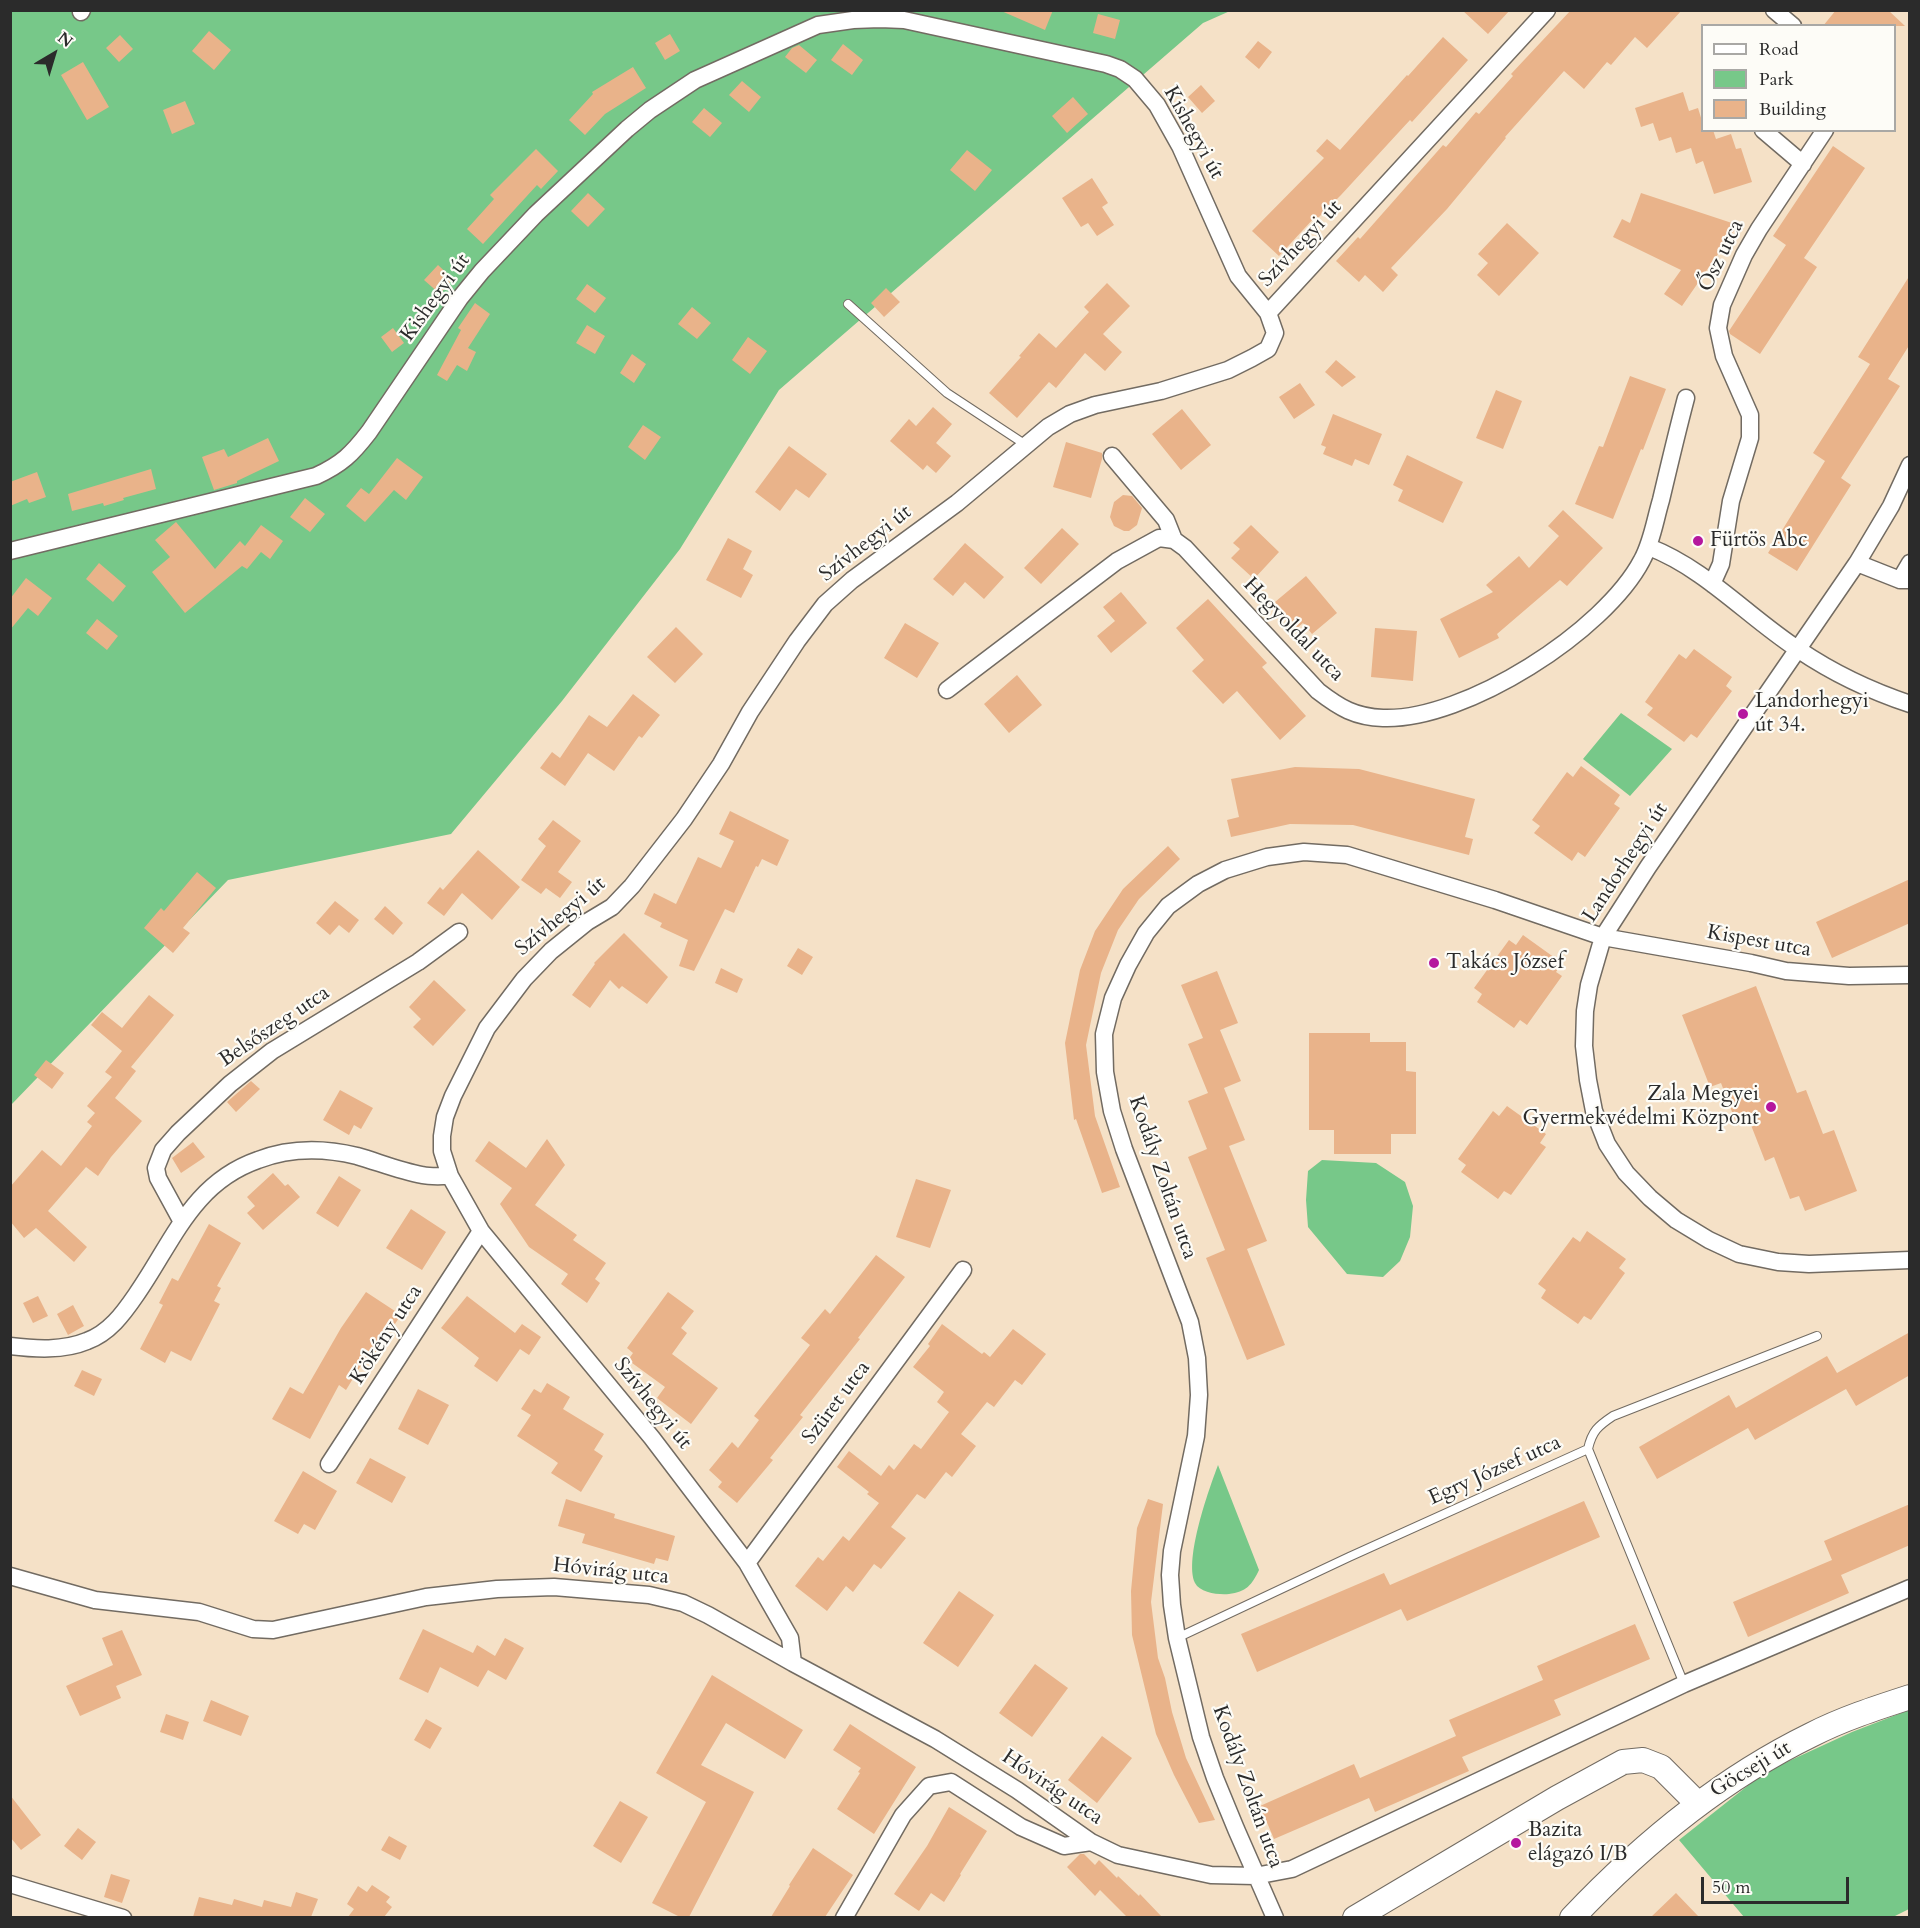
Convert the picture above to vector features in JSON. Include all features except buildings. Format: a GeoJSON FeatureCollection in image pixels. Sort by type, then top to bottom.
{"type":"FeatureCollection","features":[{"type":"Feature","properties":{"kind":"main road","name":"Göcseji út"},"geometry":{"type":"LineString","coordinates":[[1355,1917],[1557,1798],[1623,1762],[1643,1760],[1661,1767],[1697,1803],[1764,1760],[1813,1734],[1855,1716],[1910,1697]]}},
{"type":"Feature","properties":{"kind":"main road"},"geometry":{"type":"LineString","coordinates":[[1572,1917],[1638,1852],[1697,1803]]}},
{"type":"Feature","properties":{"kind":"street","name":"Szívhegyi út"},"geometry":{"type":"LineString","coordinates":[[793,1663],[790,1638],[747,1563],[652,1438],[481,1231],[450,1176],[442,1151],[445,1117],[453,1095],[487,1028],[524,979],[551,951],[587,922],[612,907],[632,886],[684,819],[722,764],[750,712],[797,640],[825,604],[852,580],[957,503],[1048,428],[1070,414],[1095,405],[1200,380],[1268,349],[1275,333],[1268,313],[1547,10]]}},
{"type":"Feature","properties":{"kind":"street"},"geometry":{"type":"LineString","coordinates":[[1774,10],[1791,24]]}},
{"type":"Feature","properties":{"kind":"street","name":"Kishegyi út"},"geometry":{"type":"LineString","coordinates":[[10,551],[316,476],[337,466],[355,450],[369,432],[460,298],[482,271],[536,214],[627,129],[658,104],[695,80],[818,25],[883,15],[1120,69],[1135,79],[1157,105],[1180,146],[1238,276],[1268,313]]}},
{"type":"Feature","properties":{"kind":"street"},"geometry":{"type":"LineString","coordinates":[[1765,132],[1803,164]]}},
{"type":"Feature","properties":{"kind":"street","name":"Ősz utca"},"geometry":{"type":"LineString","coordinates":[[1712,584],[1721,564],[1731,501],[1750,438],[1750,415],[1724,356],[1718,328],[1722,305],[1744,255],[1824,132]]}},
{"type":"Feature","properties":{"kind":"street","name":"Hegyoldal utca"},"geometry":{"type":"LineString","coordinates":[[1112,456],[1166,520],[1174,540],[1185,548],[1318,691],[1341,709],[1360,715],[1384,718],[1411,716],[1440,710],[1466,700],[1516,674],[1546,655],[1604,610],[1629,582],[1649,547],[1686,398]]}},
{"type":"Feature","properties":{"kind":"street","name":"Landorhegyi út"},"geometry":{"type":"LineString","coordinates":[[1910,465],[1891,506],[1857,563],[1648,867],[1603,938],[1589,985],[1585,1011],[1584,1046],[1594,1111],[1607,1144],[1626,1173],[1676,1220],[1709,1240],[1739,1254],[1778,1262],[1809,1264],[1910,1260]]}},
{"type":"Feature","properties":{"kind":"street"},"geometry":{"type":"LineString","coordinates":[[947,690],[1117,561],[1159,538],[1174,540]]}},
{"type":"Feature","properties":{"kind":"street"},"geometry":{"type":"LineString","coordinates":[[1649,547],[1674,559],[1712,584],[1798,650],[1872,690],[1910,704]]}},
{"type":"Feature","properties":{"kind":"street"},"geometry":{"type":"LineString","coordinates":[[1857,563],[1905,580],[1910,563]]}},
{"type":"Feature","properties":{"kind":"street","name":"Kodály Zoltán utca"},"geometry":{"type":"LineString","coordinates":[[1275,1917],[1215,1778],[1202,1737],[1177,1638],[1170,1575],[1176,1529],[1196,1436],[1199,1395],[1197,1358],[1190,1322],[1124,1149],[1112,1111],[1105,1072],[1104,1034],[1113,998],[1128,964],[1146,933],[1168,906],[1225,870],[1267,857],[1304,852],[1347,855],[1495,900],[1603,938]]}},
{"type":"Feature","properties":{"kind":"street","name":"Belsőszeg utca"},"geometry":{"type":"LineString","coordinates":[[182,1222],[158,1178],[156,1168],[163,1150],[178,1132],[230,1084],[263,1058],[418,962],[459,932]]}},
{"type":"Feature","properties":{"kind":"street","name":"Kispest utca"},"geometry":{"type":"LineString","coordinates":[[1603,938],[1796,972],[1849,976],[1910,975]]}},
{"type":"Feature","properties":{"kind":"street"},"geometry":{"type":"LineString","coordinates":[[10,1346],[50,1348],[72,1346],[87,1342],[101,1334],[125,1312],[182,1222],[207,1190],[227,1174],[258,1159],[289,1152],[324,1150],[354,1155],[424,1175],[450,1176]]}},
{"type":"Feature","properties":{"kind":"street","name":"Kökény utca"},"geometry":{"type":"LineString","coordinates":[[329,1464],[481,1231]]}},
{"type":"Feature","properties":{"kind":"street","name":"Szüret utca"},"geometry":{"type":"LineString","coordinates":[[747,1563],[963,1270]]}},
{"type":"Feature","properties":{"kind":"street","name":"Hóvirág utca"},"geometry":{"type":"LineString","coordinates":[[10,1576],[95,1600],[199,1612],[253,1629],[273,1630],[426,1597],[524,1587],[614,1591],[649,1595],[683,1603],[935,1739],[1017,1790],[1091,1842],[1118,1855],[1211,1875],[1256,1876],[1292,1869],[1684,1684]]}},
{"type":"Feature","properties":{"kind":"street"},"geometry":{"type":"LineString","coordinates":[[1684,1684],[1910,1588]]}},
{"type":"Feature","properties":{"kind":"street"},"geometry":{"type":"LineString","coordinates":[[844,1917],[903,1815],[929,1786],[951,1782],[1021,1827],[1064,1846],[1091,1842]]}},
{"type":"Feature","properties":{"kind":"street"},"geometry":{"type":"LineString","coordinates":[[10,1884],[123,1917]]}},
{"type":"Feature","properties":{"kind":"lane"},"geometry":{"type":"LineString","coordinates":[[848,304],[947,393],[1027,446]]}},
{"type":"Feature","properties":{"kind":"lane","name":"Egry József utca"},"geometry":{"type":"LineString","coordinates":[[1177,1638],[1588,1449],[1591,1437],[1599,1425],[1613,1416],[1817,1336]]}},
{"type":"Feature","properties":{"kind":"lane"},"geometry":{"type":"LineString","coordinates":[[1588,1449],[1684,1684]]}},
{"type":"Feature","properties":{"kind":"green space"},"geometry":{"type":"Polygon","coordinates":[[[11,11],[1230,11],[1203,23],[779,390],[680,549],[562,701],[451,834],[228,880],[11,1105],[11,11]]]}},
{"type":"Feature","properties":{"kind":"green space"},"geometry":{"type":"Polygon","coordinates":[[[1621,713],[1672,749],[1630,796],[1583,759],[1621,713]]]}},
{"type":"Feature","properties":{"kind":"green space"},"geometry":{"type":"Polygon","coordinates":[[[1322,1160],[1376,1163],[1405,1182],[1413,1206],[1410,1237],[1400,1261],[1383,1277],[1347,1274],[1308,1227],[1306,1200],[1308,1171],[1322,1160]]]}},
{"type":"Feature","properties":{"kind":"green space"},"geometry":{"type":"Polygon","coordinates":[[[1218,1465],[1259,1570],[1248,1587],[1240,1592],[1229,1594],[1215,1594],[1201,1589],[1195,1583],[1192,1572],[1199,1524],[1218,1465]]]}},
{"type":"Feature","properties":{"kind":"green space"},"geometry":{"type":"Polygon","coordinates":[[[1909,1710],[1909,1909],[1893,1917],[1744,1917],[1679,1840],[1765,1772],[1852,1732],[1909,1710]]]}},
{"type":"Feature","properties":{"kind":"place","name":"Fürtös Abc"},"geometry":{"type":"Point","coordinates":[1698,541]}},
{"type":"Feature","properties":{"kind":"place","name":"Landorhegyi út 34."},"geometry":{"type":"Point","coordinates":[1743,714]}},
{"type":"Feature","properties":{"kind":"place","name":"Takács József"},"geometry":{"type":"Point","coordinates":[1434,963]}},
{"type":"Feature","properties":{"kind":"place","name":"Zala Megyei Gyermekvédelmi Központ"},"geometry":{"type":"Point","coordinates":[1771,1107]}},
{"type":"Feature","properties":{"kind":"place","name":"Bazita elágazó I/B"},"geometry":{"type":"Point","coordinates":[1516,1843]}}]}
